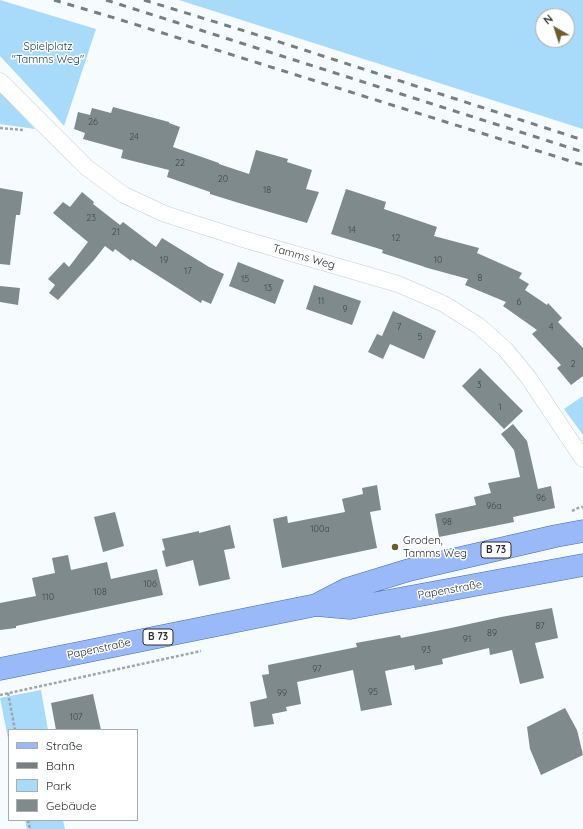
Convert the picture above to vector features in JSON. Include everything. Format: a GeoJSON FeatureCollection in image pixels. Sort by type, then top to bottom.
{"type":"FeatureCollection","features":[{"type":"Feature","properties":{"kind":"main road","name":"Papenstraße"},"geometry":{"type":"LineString","coordinates":[[0,669],[316,604],[347,589],[410,570],[583,531]]}},
{"type":"Feature","properties":{"kind":"main road","name":"Papenstraße"},"geometry":{"type":"LineString","coordinates":[[316,604],[350,608],[583,565]]}},
{"type":"Feature","properties":{"kind":"street","name":"Tamms Weg"},"geometry":{"type":"LineString","coordinates":[[0,81],[86,167],[124,195],[165,214],[243,239],[398,284],[444,304],[479,326],[505,349],[528,377],[583,459]]}},
{"type":"Feature","properties":{"kind":"path"},"geometry":{"type":"LineString","coordinates":[[578,508],[583,506]]}},
{"type":"Feature","properties":{"kind":"path"},"geometry":{"type":"LineString","coordinates":[[0,695],[207,650]]}},
{"type":"Feature","properties":{"kind":"path"},"geometry":{"type":"LineString","coordinates":[[8,693],[16,729]]}},
{"type":"Feature","properties":{"kind":"green space","name":"Spielplatz \"Tamms Weg\""},"geometry":{"type":"Polygon","coordinates":[[[0,0],[96,29],[64,126],[0,56],[0,0]]]}},
{"type":"Feature","properties":{"kind":"green space"},"geometry":{"type":"Polygon","coordinates":[[[179,0],[583,0],[583,129],[179,0]]]}},
{"type":"Feature","properties":{"kind":"green space"},"geometry":{"type":"Polygon","coordinates":[[[1,93],[35,129],[0,124],[1,93]]]}},
{"type":"Feature","properties":{"kind":"green space"},"geometry":{"type":"Polygon","coordinates":[[[583,396],[583,435],[564,409],[583,396]]]}},
{"type":"Feature","properties":{"kind":"green space"},"geometry":{"type":"Polygon","coordinates":[[[41,690],[48,729],[8,729],[8,738],[0,698],[41,690]]]}},
{"type":"Feature","properties":{"kind":"green space"},"geometry":{"type":"Polygon","coordinates":[[[25,821],[63,821],[65,829],[27,829],[25,821]]]}},
{"type":"Feature","properties":{"kind":"building"},"geometry":{"type":"Polygon","coordinates":[[[113,107],[169,122],[180,127],[173,147],[249,174],[256,150],[288,159],[287,162],[312,170],[306,189],[319,192],[307,223],[210,194],[210,192],[167,177],[169,170],[121,158],[123,150],[83,139],[85,133],[74,129],[78,112],[90,115],[92,108],[111,113],[113,107]]]}},
{"type":"Feature","properties":{"kind":"building"},"geometry":{"type":"Polygon","coordinates":[[[0,188],[23,192],[20,215],[16,215],[10,265],[0,264],[0,188]]]}},
{"type":"Feature","properties":{"kind":"building"},"geometry":{"type":"Polygon","coordinates":[[[346,189],[386,202],[384,209],[437,227],[434,236],[479,248],[477,253],[522,273],[519,278],[529,284],[525,290],[547,305],[548,303],[562,318],[558,322],[583,348],[583,376],[571,385],[557,368],[561,365],[532,334],[537,330],[503,306],[506,302],[465,285],[468,279],[424,267],[382,253],[383,250],[331,234],[346,189]]]}},
{"type":"Feature","properties":{"kind":"building"},"geometry":{"type":"Polygon","coordinates":[[[82,192],[94,202],[93,204],[120,225],[123,222],[156,247],[162,238],[209,267],[224,274],[211,304],[202,300],[201,303],[132,259],[131,261],[115,249],[113,252],[105,246],[58,300],[49,293],[55,285],[48,279],[64,262],[69,267],[88,242],[53,213],[63,202],[70,207],[82,192]]]}},
{"type":"Feature","properties":{"kind":"building"},"geometry":{"type":"Polygon","coordinates":[[[238,262],[284,280],[275,304],[229,286],[238,262]]]}},
{"type":"Feature","properties":{"kind":"building"},"geometry":{"type":"Polygon","coordinates":[[[314,285],[361,301],[352,325],[306,309],[314,285]]]}},
{"type":"Feature","properties":{"kind":"building"},"geometry":{"type":"Polygon","coordinates":[[[0,286],[20,288],[18,305],[0,302],[0,286]]]}},
{"type":"Feature","properties":{"kind":"building"},"geometry":{"type":"Polygon","coordinates":[[[393,311],[436,331],[424,359],[390,344],[383,359],[368,352],[377,334],[382,336],[393,311]]]}},
{"type":"Feature","properties":{"kind":"building"},"geometry":{"type":"Polygon","coordinates":[[[480,368],[523,411],[504,429],[462,386],[480,368]]]}},
{"type":"Feature","properties":{"kind":"building"},"geometry":{"type":"Polygon","coordinates":[[[513,424],[527,441],[538,489],[551,486],[555,508],[513,517],[514,522],[439,537],[435,514],[476,505],[474,497],[491,493],[488,483],[520,477],[514,450],[501,434],[513,424]]]}},
{"type":"Feature","properties":{"kind":"building"},"geometry":{"type":"Polygon","coordinates":[[[377,485],[381,510],[370,512],[377,548],[282,568],[273,519],[287,516],[288,523],[345,512],[342,499],[363,494],[362,488],[377,485]]]}},
{"type":"Feature","properties":{"kind":"building"},"geometry":{"type":"Polygon","coordinates":[[[115,512],[124,546],[103,552],[94,517],[115,512]]]}},
{"type":"Feature","properties":{"kind":"building"},"geometry":{"type":"Polygon","coordinates":[[[230,525],[235,548],[224,550],[230,579],[199,586],[193,560],[166,567],[162,551],[165,550],[162,539],[199,531],[199,533],[230,525]]]}},
{"type":"Feature","properties":{"kind":"building"},"geometry":{"type":"Polygon","coordinates":[[[68,555],[71,570],[107,562],[111,579],[157,569],[163,595],[16,626],[16,628],[0,630],[0,603],[36,596],[32,578],[55,573],[52,558],[68,555]]]}},
{"type":"Feature","properties":{"kind":"building"},"geometry":{"type":"Polygon","coordinates":[[[552,608],[558,638],[535,643],[544,678],[520,684],[512,650],[490,655],[489,648],[442,659],[443,664],[415,670],[414,665],[385,671],[392,705],[361,711],[353,670],[297,682],[301,704],[286,707],[287,711],[272,714],[274,724],[254,727],[250,702],[267,698],[262,675],[269,674],[268,665],[357,647],[356,643],[400,635],[401,638],[552,608]]]}},
{"type":"Feature","properties":{"kind":"building"},"geometry":{"type":"Polygon","coordinates":[[[93,694],[101,729],[56,729],[51,703],[93,694]]]}},
{"type":"Feature","properties":{"kind":"building"},"geometry":{"type":"Polygon","coordinates":[[[565,708],[577,730],[583,755],[541,775],[530,749],[527,727],[565,708]]]}},
{"type":"Feature","properties":{"kind":"railway"},"geometry":{"type":"LineString","coordinates":[[54,0],[583,165]]}},
{"type":"Feature","properties":{"kind":"railway"},"geometry":{"type":"LineString","coordinates":[[106,0],[583,152]]}},
{"type":"Feature","properties":{"kind":"railway"},"geometry":{"type":"LineString","coordinates":[[144,0],[264,37],[583,140]]}},
{"type":"Feature","properties":{"kind":"place","name":"Groden, Tamms Weg"},"geometry":{"type":"Point","coordinates":[395,547]}}]}
